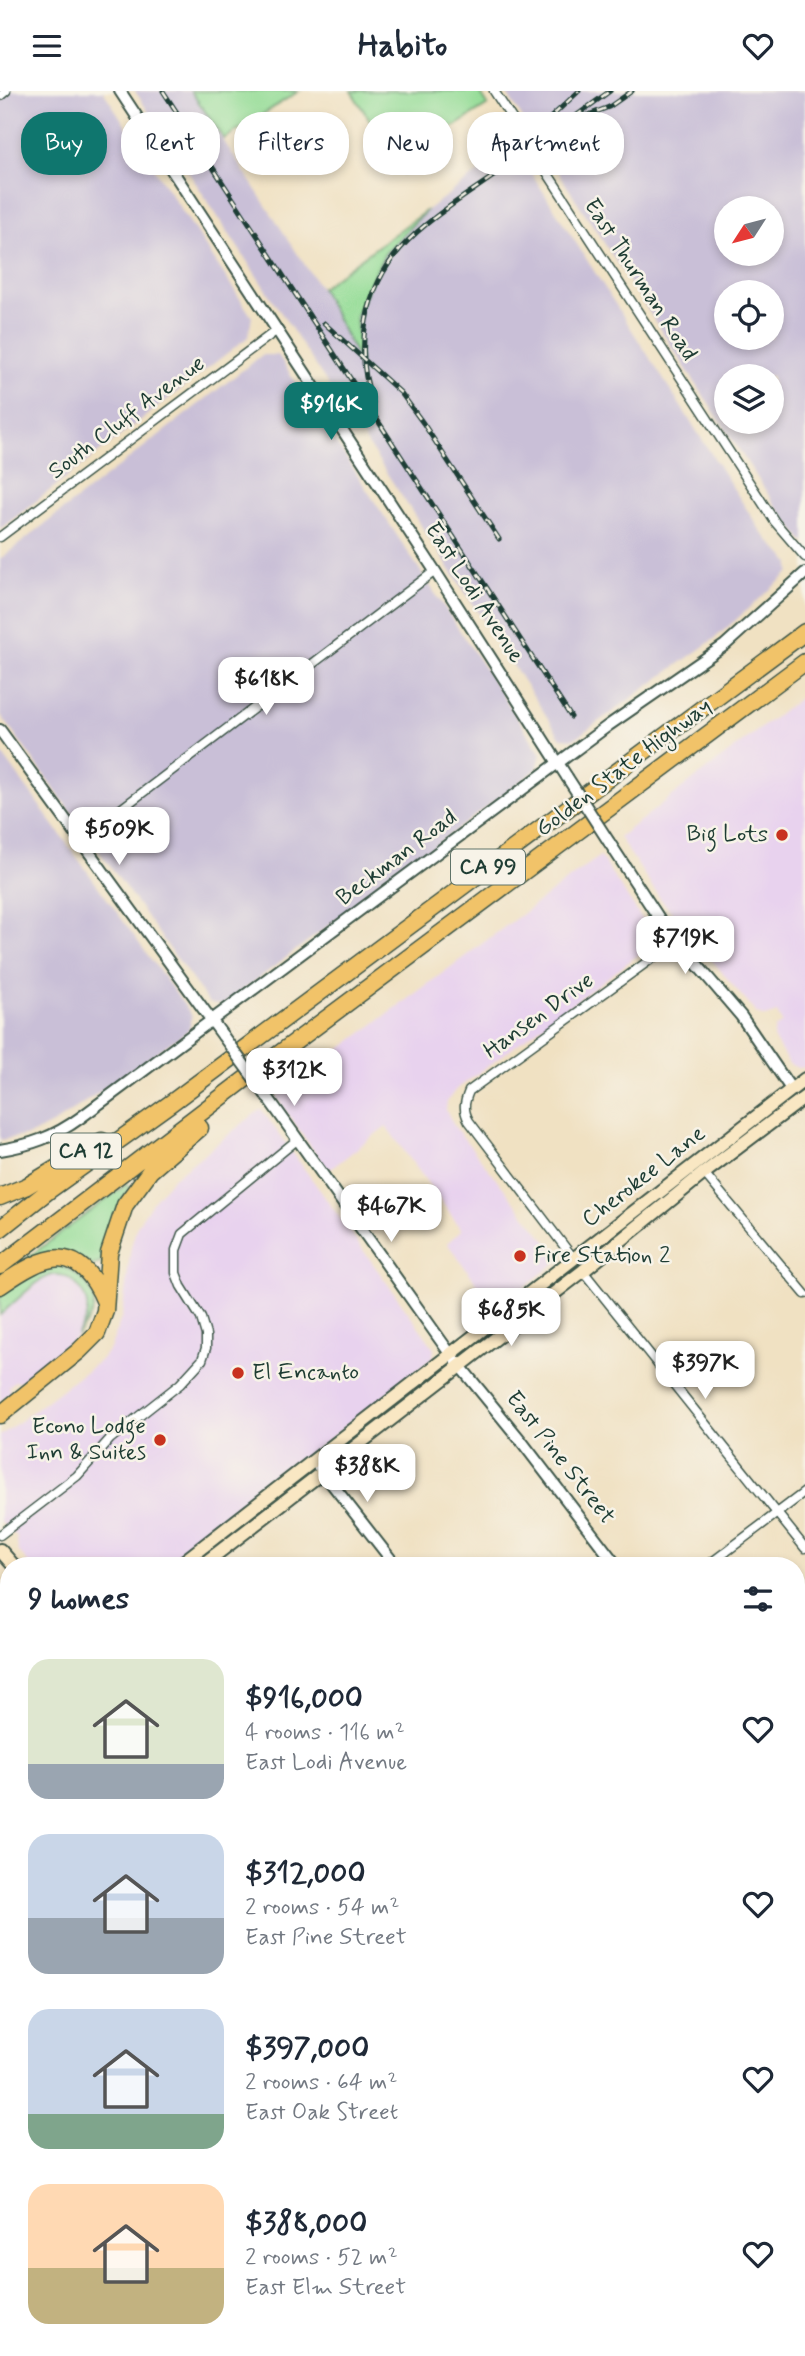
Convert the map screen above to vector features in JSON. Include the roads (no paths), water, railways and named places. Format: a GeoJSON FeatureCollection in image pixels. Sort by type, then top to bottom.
{"type":"FeatureCollection","features":[{"type":"Feature","properties":{"kind":"highway","name":"Golden State Highway"},"geometry":{"type":"LineString","coordinates":[[0,1229],[805,632]]}},
{"type":"Feature","properties":{"kind":"highway","name":"Golden State Highway"},"geometry":{"type":"LineString","coordinates":[[0,1266],[244,1080],[805,662]]}},
{"type":"Feature","properties":{"kind":"highway"},"geometry":{"type":"LineString","coordinates":[[0,1415],[79,1351],[97,1333],[105,1302],[108,1254],[118,1220],[130,1195],[163,1158],[206,1123],[244,1080]]}},
{"type":"Feature","properties":{"kind":"highway","name":"CA 12"},"geometry":{"type":"LineString","coordinates":[[0,1197],[27,1186],[139,1117],[171,1103]]}},
{"type":"Feature","properties":{"kind":"highway"},"geometry":{"type":"LineString","coordinates":[[0,1286],[32,1264],[62,1258],[85,1268],[105,1302]]}},
{"type":"Feature","properties":{"kind":"main road","name":"Cherokee Lane"},"geometry":{"type":"LineString","coordinates":[[190,1557],[805,1079]]}},
{"type":"Feature","properties":{"kind":"main road","name":"East Lodi Avenue"},"geometry":{"type":"LineString","coordinates":[[791,1089],[803,1102]]}},
{"type":"Feature","properties":{"kind":"main road","name":"Cherokee Lane"},"geometry":{"type":"LineString","coordinates":[[213,1557],[583,1271],[704,1173],[803,1102]]}},
{"type":"Feature","properties":{"kind":"street"},"geometry":{"type":"LineString","coordinates":[[0,96],[6,91]]}},
{"type":"Feature","properties":{"kind":"street","name":"East Lodi Avenue"},"geometry":{"type":"LineString","coordinates":[[120,91],[435,571],[654,912],[747,1024],[791,1089]]}},
{"type":"Feature","properties":{"kind":"street","name":"East Thurman Road"},"geometry":{"type":"LineString","coordinates":[[494,91],[775,522],[805,557]]}},
{"type":"Feature","properties":{"kind":"street","name":"South Cluff Avenue"},"geometry":{"type":"LineString","coordinates":[[0,537],[277,330]]}},
{"type":"Feature","properties":{"kind":"street"},"geometry":{"type":"LineString","coordinates":[[80,840],[435,571]]}},
{"type":"Feature","properties":{"kind":"street","name":"Beckman Road"},"geometry":{"type":"LineString","coordinates":[[0,1150],[37,1143],[66,1129],[609,725],[725,645],[805,573]]}},
{"type":"Feature","properties":{"kind":"street","name":"East Pine Street"},"geometry":{"type":"LineString","coordinates":[[0,730],[298,1139],[340,1202],[451,1355],[610,1557]]}},
{"type":"Feature","properties":{"kind":"street","name":"Hansen Drive"},"geometry":{"type":"LineString","coordinates":[[574,1259],[469,1121],[464,1111],[464,1101],[469,1091],[676,941]]}},
{"type":"Feature","properties":{"kind":"street"},"geometry":{"type":"LineString","coordinates":[[0,1535],[77,1476],[110,1439],[180,1384],[202,1360],[206,1335],[201,1318],[176,1273],[176,1250],[182,1234],[298,1139]]}},
{"type":"Feature","properties":{"kind":"street"},"geometry":{"type":"LineString","coordinates":[[704,1173],[805,1294]]}},
{"type":"Feature","properties":{"kind":"street"},"geometry":{"type":"LineString","coordinates":[[583,1271],[805,1548]]}},
{"type":"Feature","properties":{"kind":"street"},"geometry":{"type":"LineString","coordinates":[[314,1461],[389,1557]]}},
{"type":"Feature","properties":{"kind":"street"},"geometry":{"type":"LineString","coordinates":[[719,1557],[805,1492]]}},
{"type":"Feature","properties":{"kind":"railway"},"geometry":{"type":"LineString","coordinates":[[163,91],[571,717]]}},
{"type":"Feature","properties":{"kind":"railway"},"geometry":{"type":"LineString","coordinates":[[556,112],[579,91]]}},
{"type":"Feature","properties":{"kind":"railway"},"geometry":{"type":"LineString","coordinates":[[373,403],[364,363],[366,321],[378,282],[388,264],[412,237],[437,216],[610,91]]}},
{"type":"Feature","properties":{"kind":"railway"},"geometry":{"type":"LineString","coordinates":[[596,112],[609,107],[632,91]]}},
{"type":"Feature","properties":{"kind":"railway"},"geometry":{"type":"LineString","coordinates":[[324,323],[401,393],[499,539]]}},
{"type":"Feature","properties":{"kind":"place","name":"Big Lots"},"geometry":{"type":"Point","coordinates":[782,835]}},
{"type":"Feature","properties":{"kind":"place","name":"Fire Station 2"},"geometry":{"type":"Point","coordinates":[520,1256]}},
{"type":"Feature","properties":{"kind":"place","name":"El Encanto"},"geometry":{"type":"Point","coordinates":[238,1373]}},
{"type":"Feature","properties":{"kind":"place","name":"Econo Lodge Inn & Suites"},"geometry":{"type":"Point","coordinates":[160,1440]}}]}
